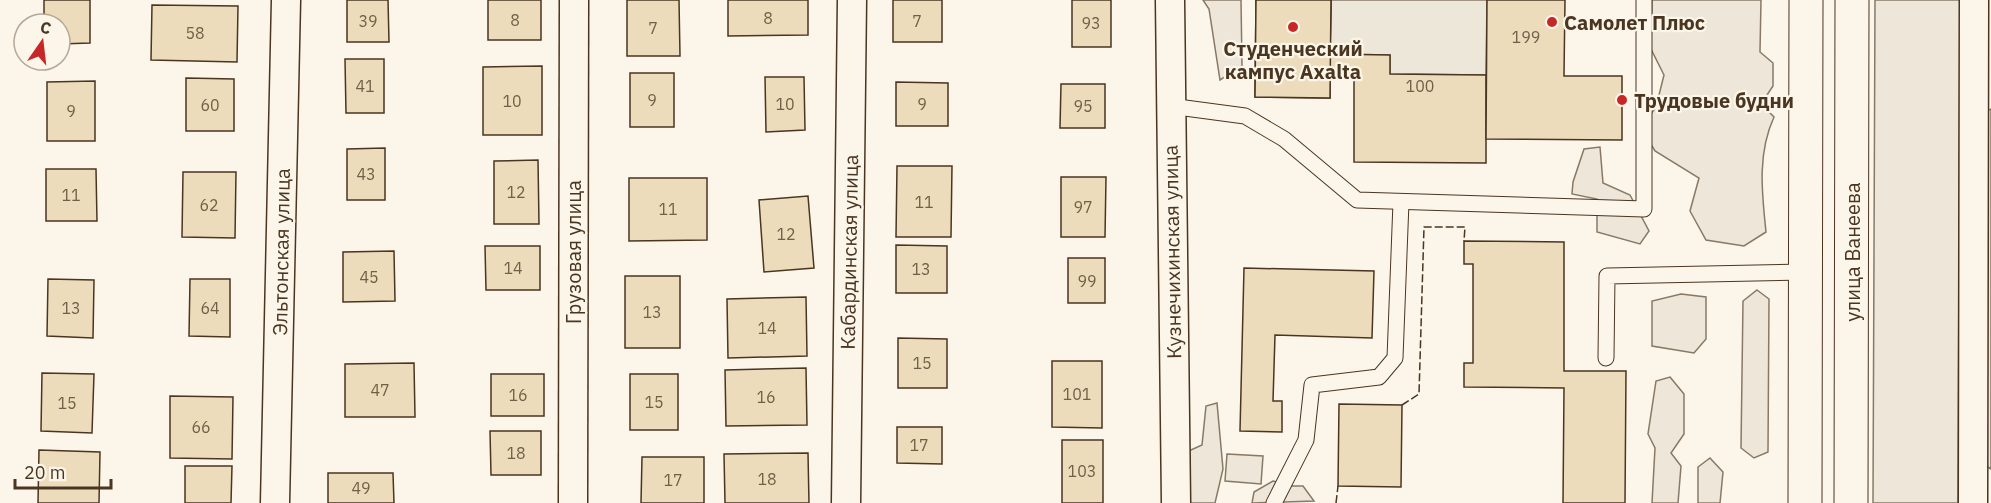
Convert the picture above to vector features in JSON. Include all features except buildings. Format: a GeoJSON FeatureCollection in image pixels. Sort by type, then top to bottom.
{"type":"FeatureCollection","features":[{"type":"Feature","properties":{"kind":"main road"},"geometry":{"type":"LineString","coordinates":[[1805,503],[1806,0]]}},
{"type":"Feature","properties":{"kind":"main road","name":"улица Ванеева"},"geometry":{"type":"LineString","coordinates":[[1851,503],[1852,0]]}},
{"type":"Feature","properties":{"kind":"street","name":"Эльтонская улица"},"geometry":{"type":"LineString","coordinates":[[275,503],[286,0]]}},
{"type":"Feature","properties":{"kind":"street","name":"Грузовая улица"},"geometry":{"type":"LineString","coordinates":[[573,503],[574,0]]}},
{"type":"Feature","properties":{"kind":"street","name":"Кабардинская улица"},"geometry":{"type":"LineString","coordinates":[[846,503],[852,0]]}},
{"type":"Feature","properties":{"kind":"street","name":"Кузнечихинская улица"},"geometry":{"type":"LineString","coordinates":[[1170,0],[1176,503]]}},
{"type":"Feature","properties":{"kind":"street"},"geometry":{"type":"LineString","coordinates":[[1973,503],[1974,0]]}},
{"type":"Feature","properties":{"kind":"lane"},"geometry":{"type":"LineString","coordinates":[[1170,106],[1245,116],[1284,139],[1357,200],[1644,209],[1644,0]]}},
{"type":"Feature","properties":{"kind":"lane"},"geometry":{"type":"LineString","coordinates":[[1275,503],[1306,440],[1312,386],[1379,377],[1395,358],[1401,202]]}},
{"type":"Feature","properties":{"kind":"lane"},"geometry":{"type":"LineString","coordinates":[[1606,358],[1607,276],[1806,272]]}},
{"type":"Feature","properties":{"kind":"shaded area"},"geometry":{"type":"Polygon","coordinates":[[[1203,0],[1241,0],[1242,66],[1220,80],[1209,9],[1203,0]]]}},
{"type":"Feature","properties":{"kind":"shaded area"},"geometry":{"type":"Polygon","coordinates":[[[1331,0],[1487,0],[1486,75],[1390,74],[1390,55],[1330,54],[1331,0]]]}},
{"type":"Feature","properties":{"kind":"shaded area"},"geometry":{"type":"Polygon","coordinates":[[[1652,0],[1761,0],[1760,52],[1773,63],[1773,86],[1761,104],[1774,117],[1763,159],[1762,188],[1766,232],[1744,246],[1706,240],[1690,211],[1699,178],[1655,151],[1641,128],[1656,107],[1664,75],[1651,49],[1652,0]]]}},
{"type":"Feature","properties":{"kind":"shaded area"},"geometry":{"type":"Polygon","coordinates":[[[1875,0],[1960,0],[1958,503],[1873,503],[1875,0]]]}},
{"type":"Feature","properties":{"kind":"shaded area"},"geometry":{"type":"Polygon","coordinates":[[[1991,109],[1991,469],[1966,453],[1982,113],[1991,109]]]}},
{"type":"Feature","properties":{"kind":"shaded area"},"geometry":{"type":"Polygon","coordinates":[[[1600,147],[1603,183],[1630,195],[1649,231],[1640,244],[1597,232],[1597,199],[1572,194],[1573,182],[1584,149],[1600,147]]]}},
{"type":"Feature","properties":{"kind":"shaded area"},"geometry":{"type":"Polygon","coordinates":[[[1757,290],[1769,299],[1768,452],[1754,458],[1741,448],[1743,301],[1757,290]]]}},
{"type":"Feature","properties":{"kind":"shaded area"},"geometry":{"type":"Polygon","coordinates":[[[1681,294],[1706,297],[1706,339],[1694,353],[1652,346],[1652,301],[1681,294]]]}},
{"type":"Feature","properties":{"kind":"shaded area"},"geometry":{"type":"Polygon","coordinates":[[[1670,377],[1684,394],[1684,434],[1671,453],[1681,466],[1678,503],[1652,503],[1655,448],[1648,434],[1656,381],[1670,377]]]}},
{"type":"Feature","properties":{"kind":"shaded area"},"geometry":{"type":"Polygon","coordinates":[[[1217,403],[1223,469],[1215,503],[1180,503],[1182,454],[1202,445],[1206,406],[1217,403]]]}},
{"type":"Feature","properties":{"kind":"shaded area"},"geometry":{"type":"Polygon","coordinates":[[[1227,454],[1263,456],[1261,484],[1225,481],[1227,454]]]}},
{"type":"Feature","properties":{"kind":"shaded area"},"geometry":{"type":"Polygon","coordinates":[[[1710,458],[1723,472],[1720,503],[1698,503],[1698,467],[1710,458]]]}},
{"type":"Feature","properties":{"kind":"shaded area"},"geometry":{"type":"Polygon","coordinates":[[[1273,481],[1290,486],[1303,486],[1314,501],[1252,503],[1254,492],[1273,481]]]}},
{"type":"Feature","properties":{"kind":"fence"},"geometry":{"type":"LineString","coordinates":[[1402,405],[1419,394],[1424,227],[1465,227],[1464,241]]}},
{"type":"Feature","properties":{"kind":"fence"},"geometry":{"type":"LineString","coordinates":[[1336,503],[1338,486]]}},
{"type":"Feature","properties":{"kind":"place","name":"Самолет Плюс"},"geometry":{"type":"Point","coordinates":[1552,22]}},
{"type":"Feature","properties":{"kind":"place","name":"Студенческий кампус Axalta"},"geometry":{"type":"Point","coordinates":[1293,27]}},
{"type":"Feature","properties":{"kind":"place","name":"Трудовые будни"},"geometry":{"type":"Point","coordinates":[1622,100]}}]}
